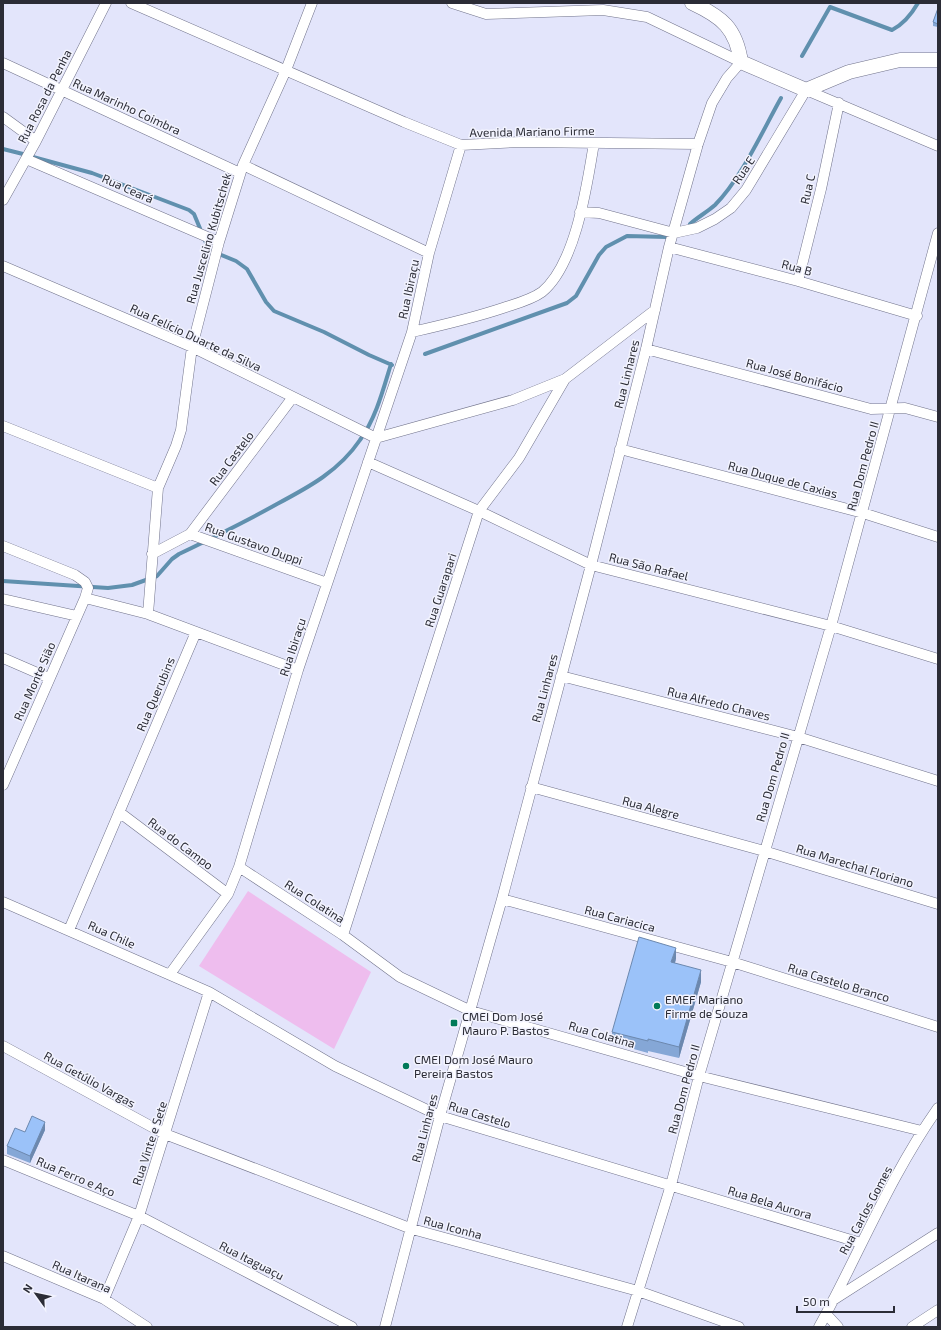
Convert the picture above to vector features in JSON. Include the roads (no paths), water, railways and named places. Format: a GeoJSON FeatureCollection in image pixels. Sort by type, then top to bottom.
{"type":"FeatureCollection","features":[{"type":"Feature","properties":{"kind":"street","name":"Rua Rosa da Penha"},"geometry":{"type":"LineString","coordinates":[[3,200],[36,141],[106,3]]}},
{"type":"Feature","properties":{"kind":"street","name":"Avenida Mariano Firme"},"geometry":{"type":"LineString","coordinates":[[131,3],[404,122],[461,145],[519,142],[698,144]]}},
{"type":"Feature","properties":{"kind":"street","name":"Rua Juscelino Kubitschek"},"geometry":{"type":"LineString","coordinates":[[158,488],[176,446],[181,430],[192,347],[219,242],[241,169],[286,70],[312,3]]}},
{"type":"Feature","properties":{"kind":"street"},"geometry":{"type":"LineString","coordinates":[[452,3],[486,14],[603,10],[647,17],[741,62],[938,146]]}},
{"type":"Feature","properties":{"kind":"street"},"geometry":{"type":"LineString","coordinates":[[476,3],[486,14]]}},
{"type":"Feature","properties":{"kind":"street"},"geometry":{"type":"LineString","coordinates":[[692,3],[708,10],[732,30],[739,46],[741,62]]}},
{"type":"Feature","properties":{"kind":"street"},"geometry":{"type":"LineString","coordinates":[[806,90],[849,72],[900,60],[938,60]]}},
{"type":"Feature","properties":{"kind":"street","name":"Rua Linhares"},"geometry":{"type":"LineString","coordinates":[[385,1327],[412,1229],[440,1116],[502,899],[591,565],[646,349],[669,247],[698,144],[712,103],[726,78],[741,62]]}},
{"type":"Feature","properties":{"kind":"street","name":"Rua Marinho Coimbra"},"geometry":{"type":"LineString","coordinates":[[3,63],[429,253]]}},
{"type":"Feature","properties":{"kind":"street","name":"Rua E"},"geometry":{"type":"LineString","coordinates":[[674,233],[697,228],[716,219],[731,208],[760,170],[806,90]]}},
{"type":"Feature","properties":{"kind":"street","name":"Rua C"},"geometry":{"type":"LineString","coordinates":[[798,281],[821,189],[839,103]]}},
{"type":"Feature","properties":{"kind":"street"},"geometry":{"type":"LineString","coordinates":[[3,117],[36,141]]}},
{"type":"Feature","properties":{"kind":"street"},"geometry":{"type":"LineString","coordinates":[[412,332],[464,320],[519,303],[540,293],[553,282],[561,269],[574,236],[588,184],[594,143]]}},
{"type":"Feature","properties":{"kind":"street","name":"Rua Ibiraçu"},"geometry":{"type":"LineString","coordinates":[[239,867],[298,670],[412,332],[429,253],[461,145]]}},
{"type":"Feature","properties":{"kind":"street","name":"Rua Ceará"},"geometry":{"type":"LineString","coordinates":[[26,159],[219,242]]}},
{"type":"Feature","properties":{"kind":"street"},"geometry":{"type":"LineString","coordinates":[[580,212],[599,213],[674,233]]}},
{"type":"Feature","properties":{"kind":"street","name":"Rua Dom Pedro II"},"geometry":{"type":"LineString","coordinates":[[627,1327],[671,1185],[699,1076],[831,626],[938,233]]}},
{"type":"Feature","properties":{"kind":"street","name":"Rua B"},"geometry":{"type":"LineString","coordinates":[[669,247],[798,281],[916,316]]}},
{"type":"Feature","properties":{"kind":"street","name":"Rua Felício Duarte da Silva"},"geometry":{"type":"LineString","coordinates":[[3,266],[192,347],[376,438]]}},
{"type":"Feature","properties":{"kind":"street","name":"Rua Guarapari"},"geometry":{"type":"LineString","coordinates":[[343,935],[479,511],[519,458],[565,379],[655,310]]}},
{"type":"Feature","properties":{"kind":"street","name":"Rua José Bonifácio"},"geometry":{"type":"LineString","coordinates":[[646,349],[871,409],[905,408],[938,416]]}},
{"type":"Feature","properties":{"kind":"street"},"geometry":{"type":"LineString","coordinates":[[376,438],[513,400],[565,379]]}},
{"type":"Feature","properties":{"kind":"street","name":"Rua Castelo"},"geometry":{"type":"LineString","coordinates":[[190,534],[293,397]]}},
{"type":"Feature","properties":{"kind":"street"},"geometry":{"type":"LineString","coordinates":[[3,426],[158,488],[148,614]]}},
{"type":"Feature","properties":{"kind":"street","name":"Rua Duque de Caxias"},"geometry":{"type":"LineString","coordinates":[[620,449],[863,513],[938,537]]}},
{"type":"Feature","properties":{"kind":"street","name":"Rua São Rafael"},"geometry":{"type":"LineString","coordinates":[[368,462],[479,511],[591,565],[831,626],[938,659]]}},
{"type":"Feature","properties":{"kind":"street","name":"Rua Gustavo Duppi"},"geometry":{"type":"LineString","coordinates":[[152,554],[190,534],[328,584]]}},
{"type":"Feature","properties":{"kind":"street"},"geometry":{"type":"LineString","coordinates":[[3,546],[75,575],[85,582],[86,593],[148,614],[298,670]]}},
{"type":"Feature","properties":{"kind":"street","name":"Rua Monte Sião"},"geometry":{"type":"LineString","coordinates":[[4,781],[86,593]]}},
{"type":"Feature","properties":{"kind":"street"},"geometry":{"type":"LineString","coordinates":[[3,599],[77,616]]}},
{"type":"Feature","properties":{"kind":"street","name":"Rua Querubins"},"geometry":{"type":"LineString","coordinates":[[69,930],[196,632]]}},
{"type":"Feature","properties":{"kind":"street"},"geometry":{"type":"LineString","coordinates":[[3,658],[49,678]]}},
{"type":"Feature","properties":{"kind":"street","name":"Rua Alfredo Chaves"},"geometry":{"type":"LineString","coordinates":[[561,676],[798,737],[938,781]]}},
{"type":"Feature","properties":{"kind":"street","name":"Rua Alegre"},"geometry":{"type":"LineString","coordinates":[[531,787],[764,851]]}},
{"type":"Feature","properties":{"kind":"street","name":"Rua do Campo"},"geometry":{"type":"LineString","coordinates":[[119,812],[228,894]]}},
{"type":"Feature","properties":{"kind":"street","name":"Rua Marechal Floriano"},"geometry":{"type":"LineString","coordinates":[[764,851],[938,904]]}},
{"type":"Feature","properties":{"kind":"street"},"geometry":{"type":"LineString","coordinates":[[170,974],[228,894],[239,867]]}},
{"type":"Feature","properties":{"kind":"street","name":"Rua Colatina"},"geometry":{"type":"LineString","coordinates":[[239,867],[343,935],[400,976],[471,1011],[699,1076],[922,1131]]}},
{"type":"Feature","properties":{"kind":"street","name":"Rua Cariacica"},"geometry":{"type":"LineString","coordinates":[[502,899],[732,962]]}},
{"type":"Feature","properties":{"kind":"street","name":"Rua Chile"},"geometry":{"type":"LineString","coordinates":[[3,902],[209,992]]}},
{"type":"Feature","properties":{"kind":"street","name":"Rua Castelo Branco"},"geometry":{"type":"LineString","coordinates":[[732,962],[938,1027]]}},
{"type":"Feature","properties":{"kind":"street","name":"Rua Castelo"},"geometry":{"type":"LineString","coordinates":[[209,992],[335,1066],[440,1116],[671,1185]]}},
{"type":"Feature","properties":{"kind":"street","name":"Rua Vinte e Sete"},"geometry":{"type":"LineString","coordinates":[[104,1299],[139,1216],[209,992]]}},
{"type":"Feature","properties":{"kind":"street","name":"Rua Getúlio Vargas"},"geometry":{"type":"LineString","coordinates":[[3,1046],[165,1134]]}},
{"type":"Feature","properties":{"kind":"street","name":"Rua Carlos Gomes"},"geometry":{"type":"LineString","coordinates":[[819,1327],[861,1243],[922,1131],[938,1108]]}},
{"type":"Feature","properties":{"kind":"street","name":"Rua Iconha"},"geometry":{"type":"LineString","coordinates":[[165,1134],[412,1229],[638,1291],[739,1327]]}},
{"type":"Feature","properties":{"kind":"street","name":"Rua Ferro e Aço"},"geometry":{"type":"LineString","coordinates":[[3,1160],[139,1216]]}},
{"type":"Feature","properties":{"kind":"street","name":"Rua Bela Aurora"},"geometry":{"type":"LineString","coordinates":[[671,1185],[861,1243]]}},
{"type":"Feature","properties":{"kind":"street","name":"Rua Itaguaçu"},"geometry":{"type":"LineString","coordinates":[[139,1216],[352,1327]]}},
{"type":"Feature","properties":{"kind":"street"},"geometry":{"type":"LineString","coordinates":[[833,1300],[938,1233]]}},
{"type":"Feature","properties":{"kind":"street","name":"Rua Itarana"},"geometry":{"type":"LineString","coordinates":[[3,1256],[104,1299],[147,1327]]}},
{"type":"Feature","properties":{"kind":"street"},"geometry":{"type":"LineString","coordinates":[[912,1327],[938,1310]]}},
{"type":"Feature","properties":{"kind":"street"},"geometry":{"type":"LineString","coordinates":[[826,1314],[838,1327]]}},
{"type":"Feature","properties":{"kind":"waterway"},"geometry":{"type":"LineString","coordinates":[[802,56],[830,7],[892,30],[907,19],[918,3]]}},
{"type":"Feature","properties":{"kind":"waterway"},"geometry":{"type":"LineString","coordinates":[[690,224],[715,205],[734,182],[781,98]]}},
{"type":"Feature","properties":{"kind":"waterway"},"geometry":{"type":"LineString","coordinates":[[3,149],[27,155]]}},
{"type":"Feature","properties":{"kind":"waterway"},"geometry":{"type":"LineString","coordinates":[[33,157],[92,173],[189,210],[194,214],[209,250],[236,261],[247,269],[266,302],[274,311],[324,332],[392,365]]}},
{"type":"Feature","properties":{"kind":"waterway"},"geometry":{"type":"LineString","coordinates":[[425,354],[567,303],[576,296],[599,255],[606,247],[627,236],[667,237]]}},
{"type":"Feature","properties":{"kind":"waterway"},"geometry":{"type":"LineString","coordinates":[[3,581],[108,588],[132,585],[157,576],[172,559],[179,554],[241,524],[301,491],[323,477],[343,461],[366,431],[378,404],[391,364]]}},
{"type":"Feature","properties":{"kind":"place","name":"EMEF Mariano Firme de Souza"},"geometry":{"type":"Point","coordinates":[657,1006]}},
{"type":"Feature","properties":{"kind":"place","name":"CMEI Dom José Mauro P. Bastos"},"geometry":{"type":"Point","coordinates":[454,1023]}},
{"type":"Feature","properties":{"kind":"place","name":"CMEI Dom José Mauro Pereira Bastos"},"geometry":{"type":"Point","coordinates":[406,1066]}}]}
